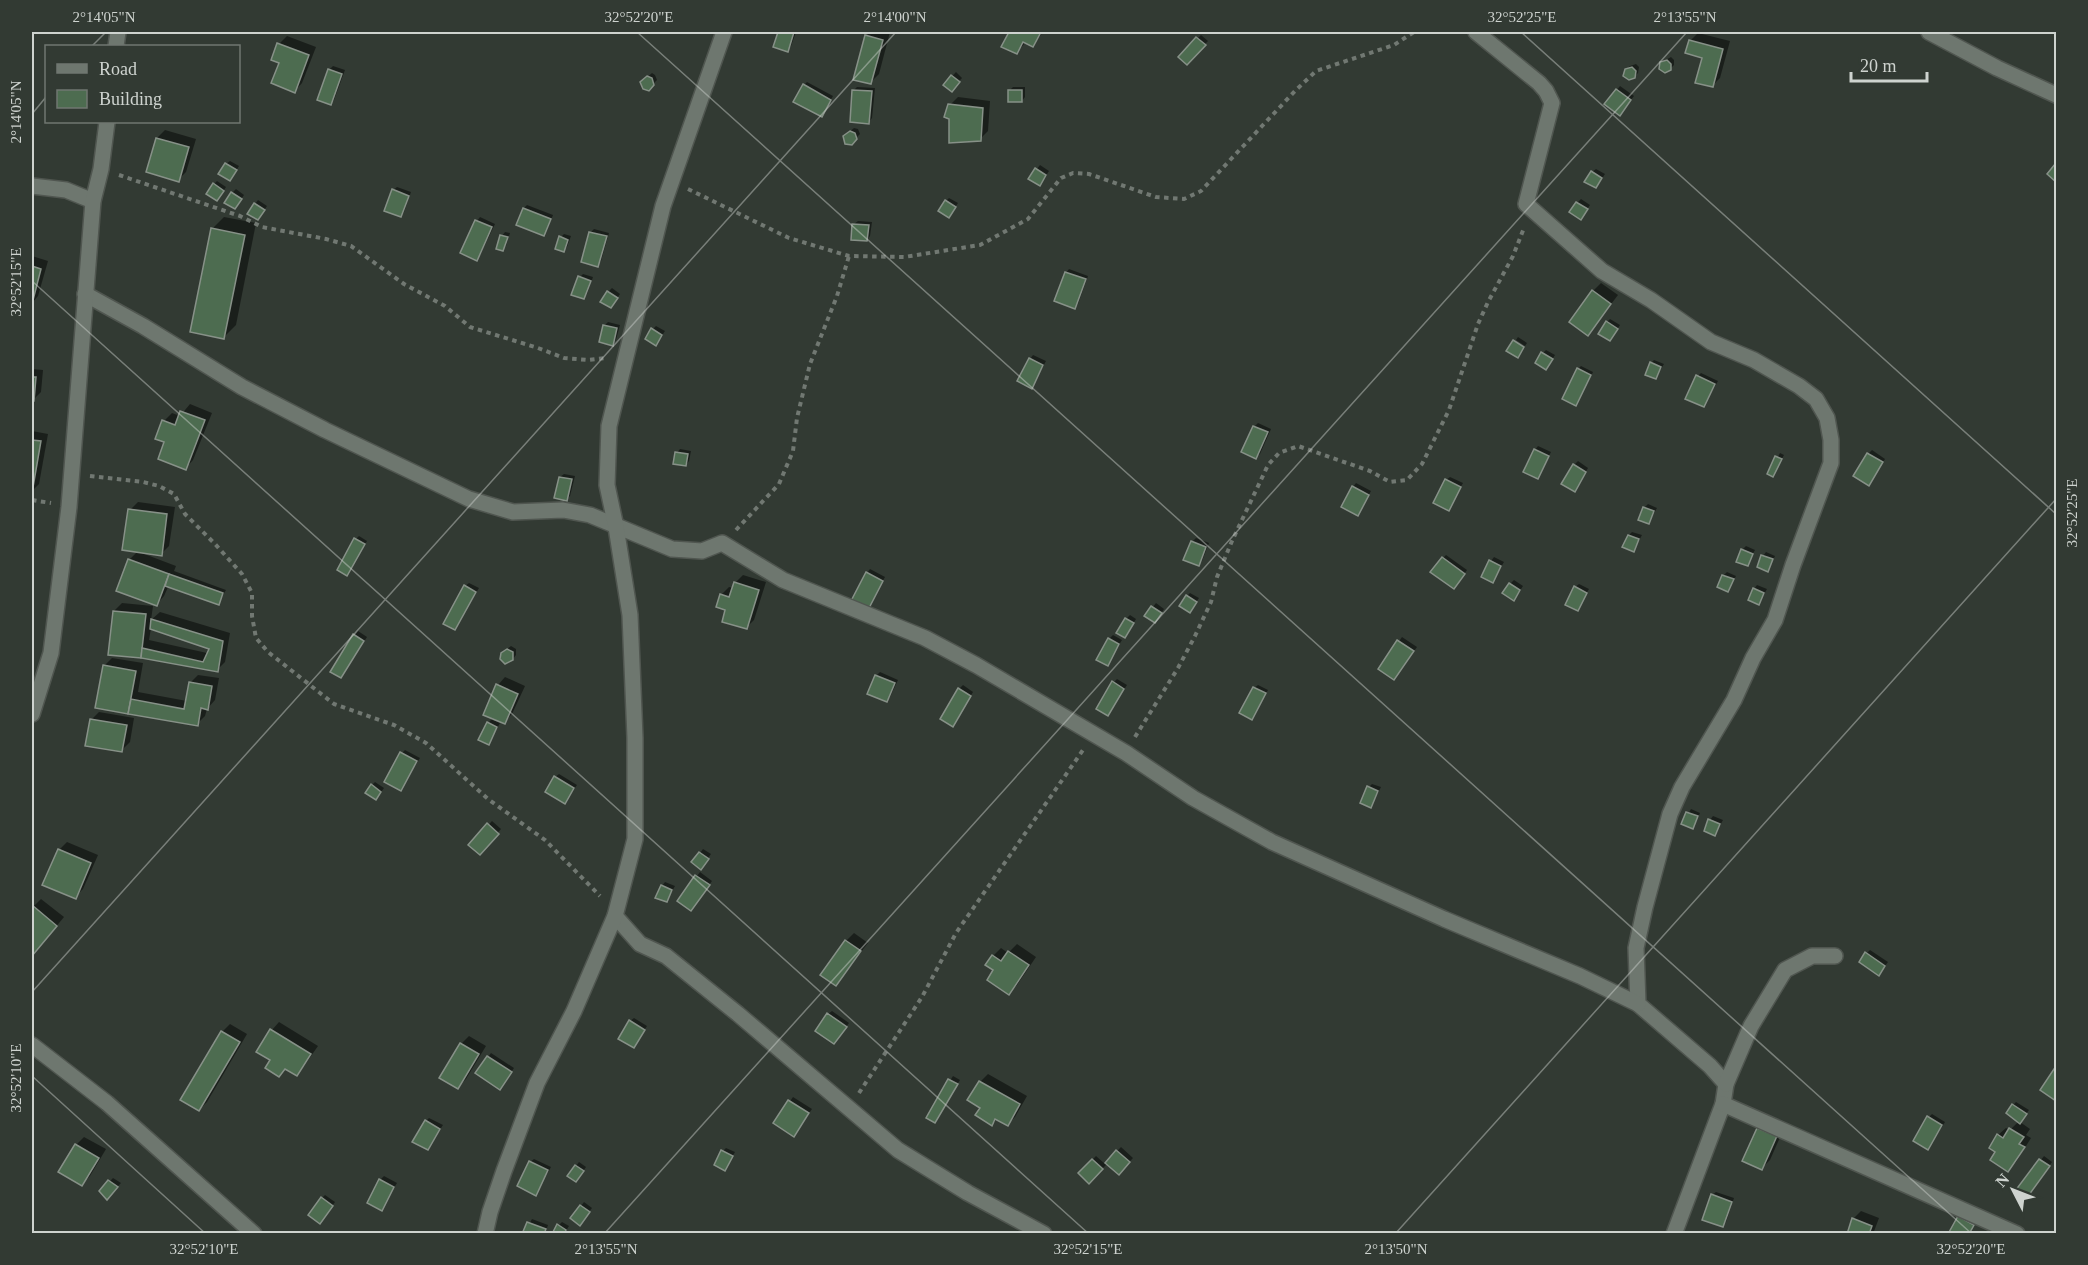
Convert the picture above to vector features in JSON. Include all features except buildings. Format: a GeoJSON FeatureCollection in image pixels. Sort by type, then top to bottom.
{"type":"FeatureCollection","features":[{"type":"Feature","properties":{"kind":"street"},"geometry":{"type":"LineString","coordinates":[[485,1233],[500,1181],[537,1083],[574,1011],[615,916],[635,839],[635,738],[630,615],[607,485],[609,426],[663,206],[724,32]]}},
{"type":"Feature","properties":{"kind":"street"},"geometry":{"type":"LineString","coordinates":[[1476,32],[1539,83],[1552,104],[1526,204],[1602,271],[1651,300],[1711,342],[1755,360],[1816,399],[1827,418],[1831,440],[1831,463],[1775,620],[1753,658],[1734,700],[1682,787],[1670,814],[1636,948],[1638,1004]]}},
{"type":"Feature","properties":{"kind":"street"},"geometry":{"type":"LineString","coordinates":[[1929,32],[1996,68],[2056,95]]}},
{"type":"Feature","properties":{"kind":"street"},"geometry":{"type":"LineString","coordinates":[[32,714],[51,652],[72,474],[93,201],[101,169],[107,123]]}},
{"type":"Feature","properties":{"kind":"street"},"geometry":{"type":"LineString","coordinates":[[32,186],[66,190],[93,201]]}},
{"type":"Feature","properties":{"kind":"street"},"geometry":{"type":"LineString","coordinates":[[85,294],[143,326],[243,387],[325,430],[469,499],[513,513],[563,510],[590,515],[672,549],[702,551],[722,543],[783,580],[925,638],[1126,753],[1193,798],[1272,842],[1444,919],[1580,976],[1638,1004],[1710,1066],[1726,1084]]}},
{"type":"Feature","properties":{"kind":"street"},"geometry":{"type":"LineString","coordinates":[[615,916],[640,944],[666,956],[898,1150],[968,1193],[1044,1233]]}},
{"type":"Feature","properties":{"kind":"street"},"geometry":{"type":"LineString","coordinates":[[1674,1233],[1722,1104],[1726,1084],[1751,1026],[1785,970],[1812,956],[1835,956]]}},
{"type":"Feature","properties":{"kind":"street"},"geometry":{"type":"LineString","coordinates":[[32,1045],[107,1103],[254,1233]]}},
{"type":"Feature","properties":{"kind":"street"},"geometry":{"type":"LineString","coordinates":[[1722,1104],[2017,1233]]}},
{"type":"Feature","properties":{"kind":"path"},"geometry":{"type":"LineString","coordinates":[[671,181],[789,238],[849,256],[904,257],[980,245],[1028,219],[1061,178],[1072,173],[1089,174],[1156,197],[1184,199],[1201,191],[1316,71],[1394,45],[1414,32]]}},
{"type":"Feature","properties":{"kind":"path"},"geometry":{"type":"LineString","coordinates":[[101,169],[183,195],[240,216],[262,227],[327,239],[351,246],[404,284],[444,306],[470,327],[564,358],[588,360],[608,358],[628,350]]}},
{"type":"Feature","properties":{"kind":"path"},"geometry":{"type":"LineString","coordinates":[[1126,753],[1195,636],[1232,541],[1268,465],[1279,453],[1298,446],[1371,471],[1390,482],[1407,480],[1422,464],[1449,410],[1481,317],[1513,256],[1525,227],[1526,204]]}},
{"type":"Feature","properties":{"kind":"path"},"geometry":{"type":"LineString","coordinates":[[722,543],[745,523],[779,484],[793,451],[797,418],[810,364],[837,296],[849,256]]}},
{"type":"Feature","properties":{"kind":"path"},"geometry":{"type":"LineString","coordinates":[[72,474],[143,482],[159,486],[174,494],[184,514],[242,574],[252,593],[252,616],[256,639],[268,652],[334,704],[394,725],[426,743],[488,799],[545,840],[597,891],[615,916]]}},
{"type":"Feature","properties":{"kind":"path"},"geometry":{"type":"LineString","coordinates":[[850,1108],[876,1064],[922,997],[956,933],[1093,735]]}}]}
